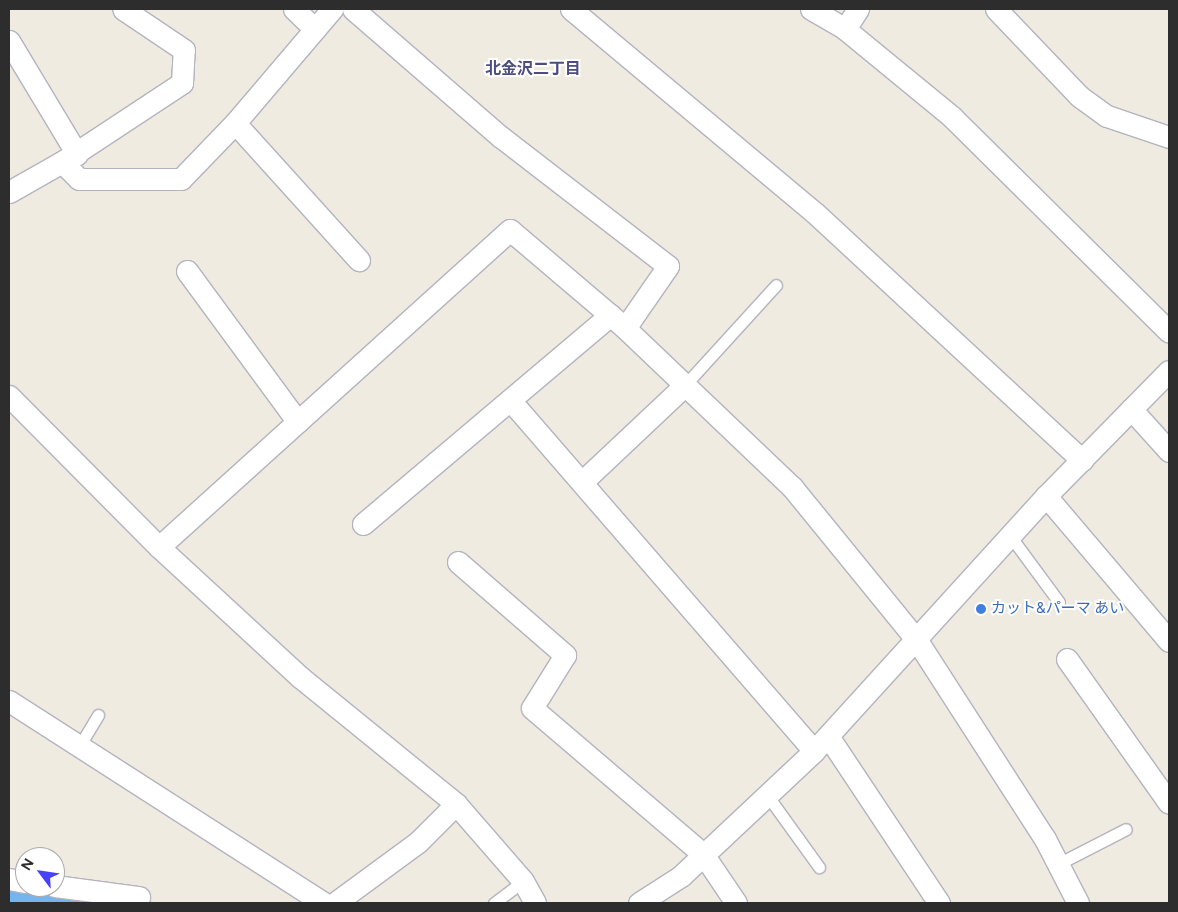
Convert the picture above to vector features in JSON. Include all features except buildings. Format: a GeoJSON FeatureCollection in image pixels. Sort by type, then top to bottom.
{"type":"FeatureCollection","features":[{"type":"Feature","properties":{"kind":"street"},"geometry":{"type":"LineString","coordinates":[[9,192],[69,158],[182,83],[184,50],[123,9]]}},
{"type":"Feature","properties":{"kind":"street"},"geometry":{"type":"LineString","coordinates":[[294,9],[315,28]]}},
{"type":"Feature","properties":{"kind":"street"},"geometry":{"type":"LineString","coordinates":[[9,41],[79,179],[181,179],[235,123],[332,9]]}},
{"type":"Feature","properties":{"kind":"street"},"geometry":{"type":"LineString","coordinates":[[353,9],[501,137],[668,266],[618,322],[510,400],[363,524]]}},
{"type":"Feature","properties":{"kind":"street"},"geometry":{"type":"LineString","coordinates":[[571,9],[815,214],[1082,460]]}},
{"type":"Feature","properties":{"kind":"street"},"geometry":{"type":"LineString","coordinates":[[811,9],[845,29],[952,117],[1169,332]]}},
{"type":"Feature","properties":{"kind":"street"},"geometry":{"type":"LineString","coordinates":[[845,29],[858,9]]}},
{"type":"Feature","properties":{"kind":"street"},"geometry":{"type":"LineString","coordinates":[[996,9],[1079,96],[1107,116],[1169,137]]}},
{"type":"Feature","properties":{"kind":"street"},"geometry":{"type":"LineString","coordinates":[[235,123],[359,260]]}},
{"type":"Feature","properties":{"kind":"street"},"geometry":{"type":"LineString","coordinates":[[159,547],[510,230],[618,322],[792,487],[916,639],[1058,864],[1078,903]]}},
{"type":"Feature","properties":{"kind":"street"},"geometry":{"type":"LineString","coordinates":[[187,271],[298,422]]}},
{"type":"Feature","properties":{"kind":"street"},"geometry":{"type":"LineString","coordinates":[[639,903],[681,876],[821,743],[1011,537],[1046,496],[1169,371]]}},
{"type":"Feature","properties":{"kind":"street"},"geometry":{"type":"LineString","coordinates":[[582,482],[685,385]]}},
{"type":"Feature","properties":{"kind":"street"},"geometry":{"type":"LineString","coordinates":[[9,396],[159,547],[300,677],[456,804],[523,881],[535,903]]}},
{"type":"Feature","properties":{"kind":"street"},"geometry":{"type":"LineString","coordinates":[[510,400],[582,482],[821,743],[939,903]]}},
{"type":"Feature","properties":{"kind":"street"},"geometry":{"type":"LineString","coordinates":[[1131,409],[1169,451]]}},
{"type":"Feature","properties":{"kind":"street"},"geometry":{"type":"LineString","coordinates":[[1046,496],[1169,641]]}},
{"type":"Feature","properties":{"kind":"street"},"geometry":{"type":"LineString","coordinates":[[458,562],[566,655],[532,708],[703,854],[736,903]]}},
{"type":"Feature","properties":{"kind":"street"},"geometry":{"type":"LineString","coordinates":[[1067,659],[1168,799]]}},
{"type":"Feature","properties":{"kind":"street"},"geometry":{"type":"LineString","coordinates":[[9,701],[324,903]]}},
{"type":"Feature","properties":{"kind":"street"},"geometry":{"type":"LineString","coordinates":[[335,903],[418,842],[456,804]]}},
{"type":"Feature","properties":{"kind":"street"},"geometry":{"type":"LineString","coordinates":[[65,887],[139,897]]}},
{"type":"Feature","properties":{"kind":"lane"},"geometry":{"type":"LineString","coordinates":[[685,385],[776,285]]}},
{"type":"Feature","properties":{"kind":"lane"},"geometry":{"type":"LineString","coordinates":[[1011,537],[1059,602]]}},
{"type":"Feature","properties":{"kind":"lane"},"geometry":{"type":"LineString","coordinates":[[80,746],[98,714]]}},
{"type":"Feature","properties":{"kind":"lane"},"geometry":{"type":"LineString","coordinates":[[767,795],[819,867]]}},
{"type":"Feature","properties":{"kind":"lane"},"geometry":{"type":"LineString","coordinates":[[1058,864],[1126,829]]}},
{"type":"Feature","properties":{"kind":"lane"},"geometry":{"type":"LineString","coordinates":[[494,903],[523,881]]}},
{"type":"Feature","properties":{"kind":"waterway"},"geometry":{"type":"LineString","coordinates":[[9,895],[99,903]]}},
{"type":"Feature","properties":{"kind":"place","name":"カット&パーマ あい"},"geometry":{"type":"Point","coordinates":[981,609]}},
{"type":"Feature","properties":{"kind":"district","name":"北金沢二丁目"},"geometry":{"type":"Point","coordinates":[533,69]}}]}
